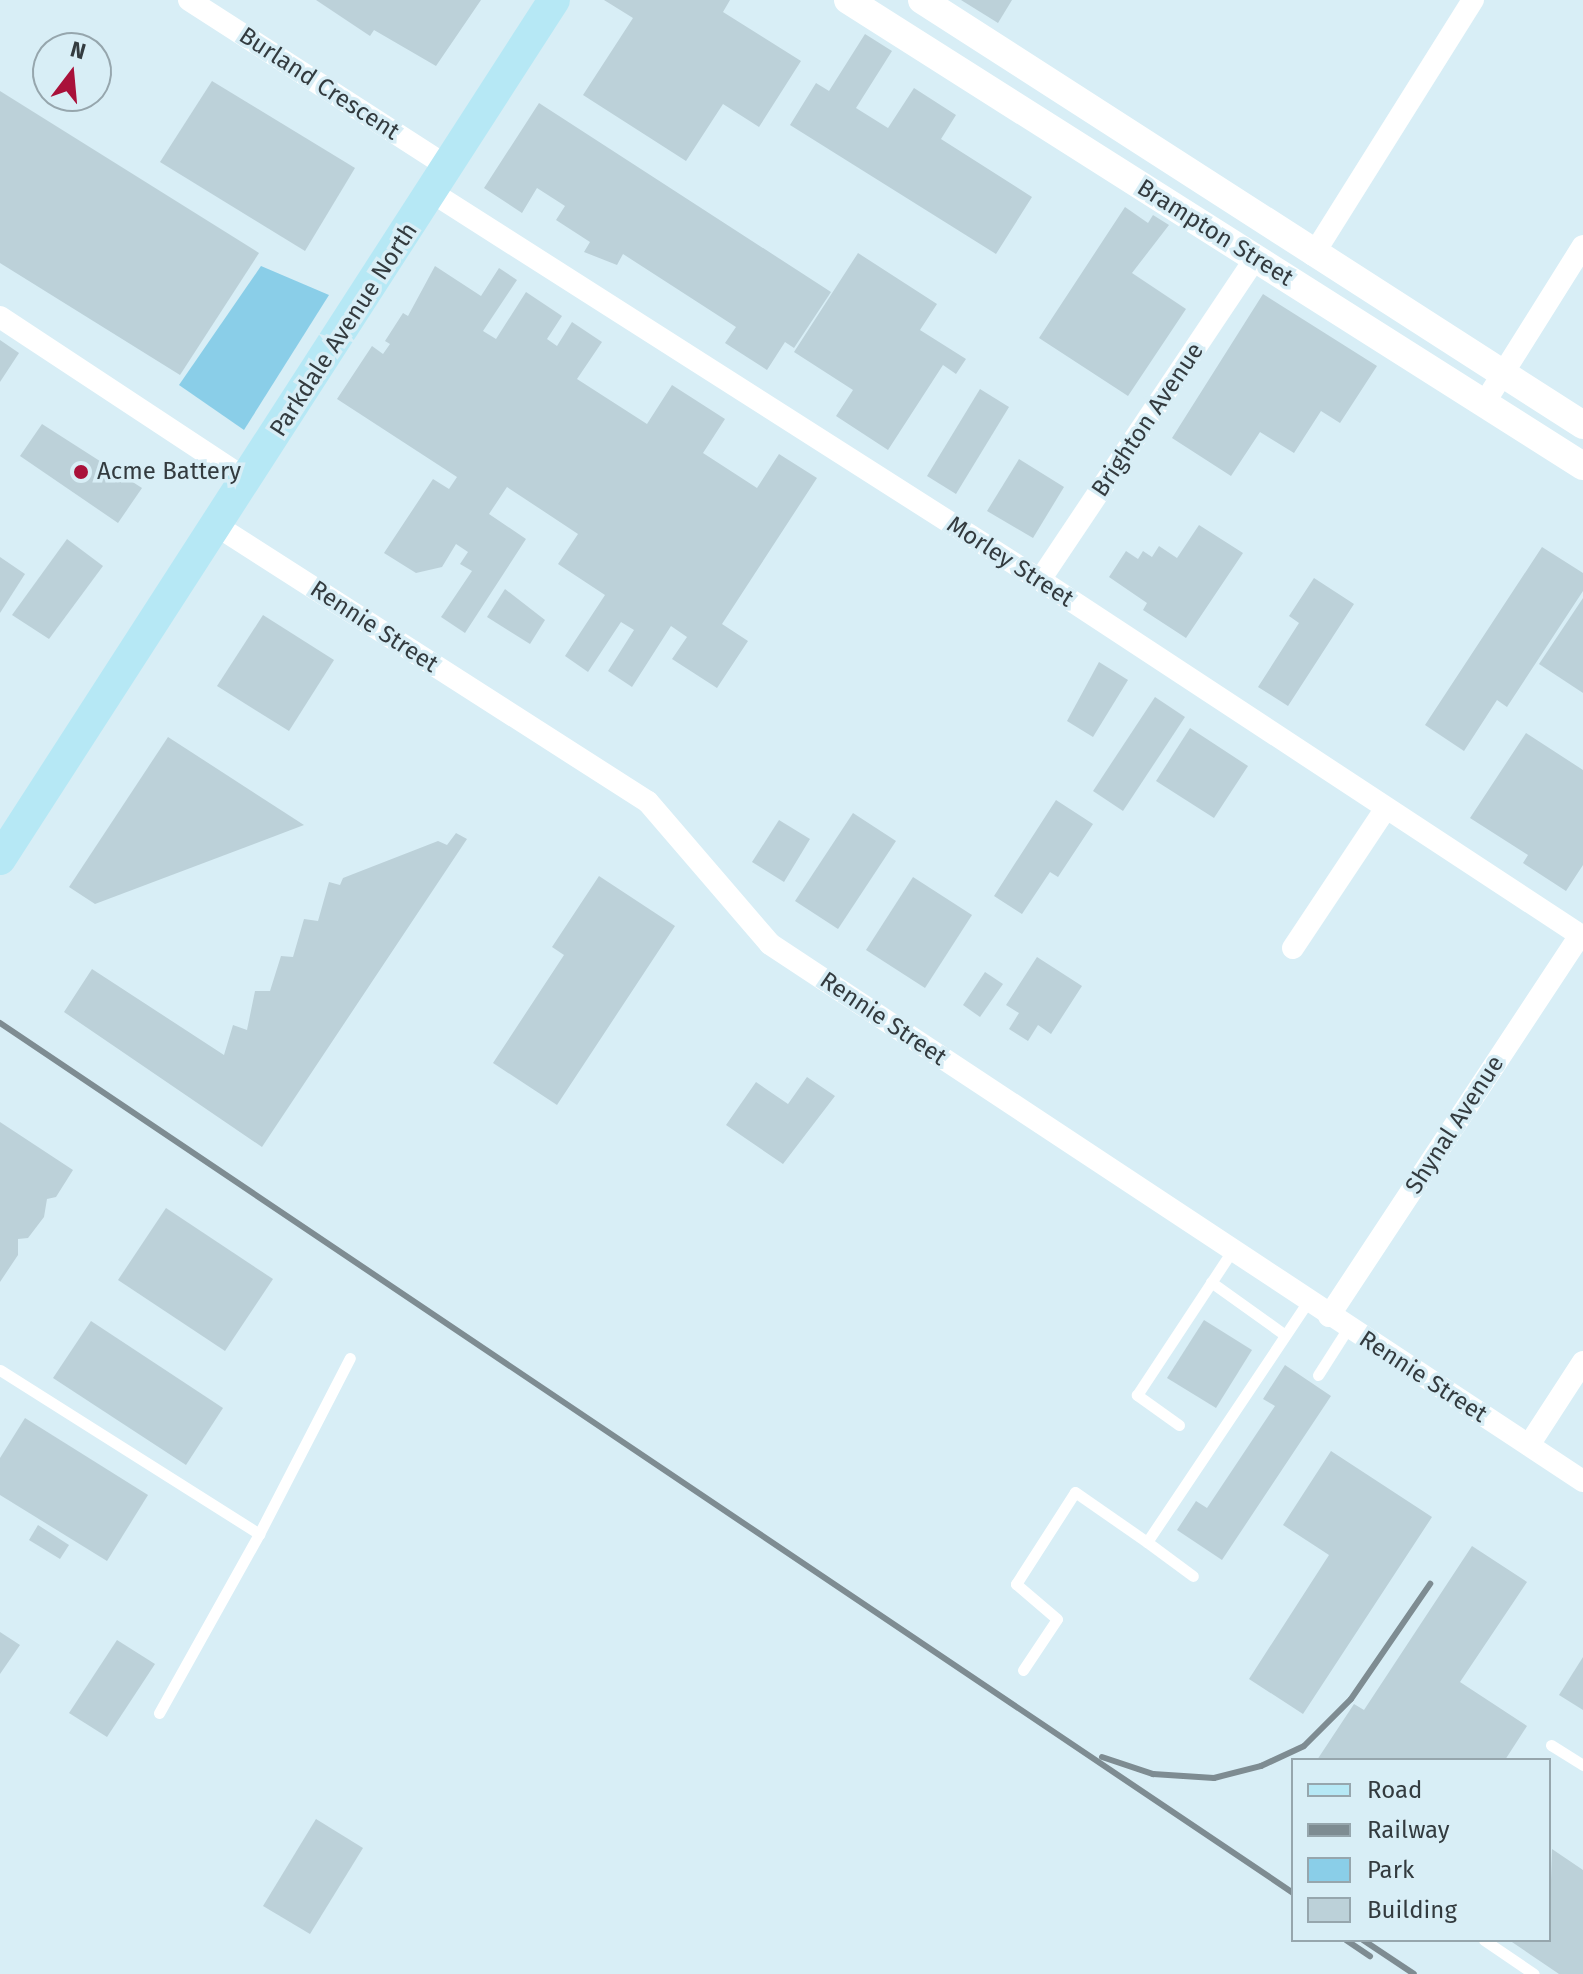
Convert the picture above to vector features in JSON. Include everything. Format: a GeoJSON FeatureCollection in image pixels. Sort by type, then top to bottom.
{"type":"FeatureCollection","features":[{"type":"Feature","properties":{"kind":"main road","name":"Parkdale Avenue North"},"geometry":{"type":"LineString","coordinates":[[0,859],[214,524],[247,480],[441,181],[554,0]]}},
{"type":"Feature","properties":{"kind":"street","name":"Burland Crescent"},"geometry":{"type":"LineString","coordinates":[[189,0],[441,181]]}},
{"type":"Feature","properties":{"kind":"street","name":"Brampton Street"},"geometry":{"type":"LineString","coordinates":[[848,0],[1583,466]]}},
{"type":"Feature","properties":{"kind":"street","name":"Brampton Street"},"geometry":{"type":"LineString","coordinates":[[922,0],[1313,255],[1583,425]]}},
{"type":"Feature","properties":{"kind":"street"},"geometry":{"type":"LineString","coordinates":[[1313,255],[1473,0]]}},
{"type":"Feature","properties":{"kind":"street","name":"Morley Street"},"geometry":{"type":"LineString","coordinates":[[441,181],[1582,936]]}},
{"type":"Feature","properties":{"kind":"street"},"geometry":{"type":"LineString","coordinates":[[1485,402],[1583,246]]}},
{"type":"Feature","properties":{"kind":"street","name":"Brighton Avenue"},"geometry":{"type":"LineString","coordinates":[[1040,580],[1255,259]]}},
{"type":"Feature","properties":{"kind":"street"},"geometry":{"type":"LineString","coordinates":[[0,317],[247,480]]}},
{"type":"Feature","properties":{"kind":"street","name":"Rennie Street"},"geometry":{"type":"LineString","coordinates":[[214,524],[648,802],[770,944],[1307,1303],[1583,1481]]}},
{"type":"Feature","properties":{"kind":"street"},"geometry":{"type":"LineString","coordinates":[[1293,948],[1386,808]]}},
{"type":"Feature","properties":{"kind":"street","name":"Shynal Avenue"},"geometry":{"type":"LineString","coordinates":[[1339,1322],[1582,936]]}},
{"type":"Feature","properties":{"kind":"street"},"geometry":{"type":"LineString","coordinates":[[1529,1445],[1583,1362]]}},
{"type":"Feature","properties":{"kind":"lane"},"geometry":{"type":"LineString","coordinates":[[1179,1425],[1137,1395],[1232,1251]]}},
{"type":"Feature","properties":{"kind":"lane"},"geometry":{"type":"LineString","coordinates":[[1211,1282],[1285,1335]]}},
{"type":"Feature","properties":{"kind":"lane"},"geometry":{"type":"LineString","coordinates":[[1147,1542],[1307,1303]]}},
{"type":"Feature","properties":{"kind":"lane"},"geometry":{"type":"LineString","coordinates":[[1318,1375],[1339,1322]]}},
{"type":"Feature","properties":{"kind":"lane"},"geometry":{"type":"LineString","coordinates":[[159,1713],[259,1534],[350,1358]]}},
{"type":"Feature","properties":{"kind":"lane"},"geometry":{"type":"LineString","coordinates":[[0,1370],[259,1534]]}},
{"type":"Feature","properties":{"kind":"lane"},"geometry":{"type":"LineString","coordinates":[[1023,1670],[1057,1619],[1016,1584],[1075,1492],[1193,1576]]}},
{"type":"Feature","properties":{"kind":"lane"},"geometry":{"type":"LineString","coordinates":[[1551,1745],[1583,1765]]}},
{"type":"Feature","properties":{"kind":"lane"},"geometry":{"type":"LineString","coordinates":[[1487,1942],[1534,1974]]}},
{"type":"Feature","properties":{"kind":"green space"},"geometry":{"type":"Polygon","coordinates":[[[261,266],[329,295],[244,430],[179,385],[261,266]]]}},
{"type":"Feature","properties":{"kind":"building"},"geometry":{"type":"Polygon","coordinates":[[[316,0],[481,0],[436,66],[374,30],[370,36],[316,0]]]}},
{"type":"Feature","properties":{"kind":"building"},"geometry":{"type":"Polygon","coordinates":[[[604,0],[730,0],[723,12],[801,61],[759,127],[723,104],[686,161],[583,95],[633,18],[604,0]]]}},
{"type":"Feature","properties":{"kind":"building"},"geometry":{"type":"Polygon","coordinates":[[[961,0],[1012,0],[998,23],[961,0]]]}},
{"type":"Feature","properties":{"kind":"building"},"geometry":{"type":"Polygon","coordinates":[[[865,34],[892,51],[856,108],[888,128],[914,88],[956,115],[941,139],[1032,197],[996,254],[790,125],[816,83],[829,91],[865,34]]]}},
{"type":"Feature","properties":{"kind":"building"},"geometry":{"type":"Polygon","coordinates":[[[212,81],[355,168],[305,251],[160,162],[212,81]]]}},
{"type":"Feature","properties":{"kind":"building"},"geometry":{"type":"Polygon","coordinates":[[[0,91],[259,253],[180,375],[0,263],[0,91]]]}},
{"type":"Feature","properties":{"kind":"building"},"geometry":{"type":"Polygon","coordinates":[[[539,103],[831,292],[794,348],[785,342],[767,370],[725,343],[736,327],[623,254],[617,265],[584,252],[590,242],[556,220],[565,206],[537,188],[522,213],[484,188],[539,103]]]}},
{"type":"Feature","properties":{"kind":"building"},"geometry":{"type":"Polygon","coordinates":[[[1125,207],[1148,223],[1153,215],[1169,225],[1132,273],[1186,309],[1128,396],[1039,338],[1125,207]]]}},
{"type":"Feature","properties":{"kind":"building"},"geometry":{"type":"Polygon","coordinates":[[[858,253],[937,304],[920,330],[966,359],[956,374],[943,365],[888,450],[836,416],[853,390],[794,352],[858,253]]]}},
{"type":"Feature","properties":{"kind":"building"},"geometry":{"type":"Polygon","coordinates":[[[435,266],[481,296],[499,268],[517,280],[483,331],[496,339],[526,292],[562,316],[547,339],[557,346],[572,322],[602,342],[577,379],[647,424],[672,385],[725,419],[703,453],[757,488],[779,454],[817,478],[722,624],[748,641],[717,688],[672,659],[687,637],[671,626],[632,687],[608,671],[634,630],[621,622],[588,672],[565,656],[605,595],[558,564],[578,534],[507,487],[489,514],[526,539],[465,633],[441,617],[472,571],[460,564],[468,552],[456,544],[442,567],[416,573],[384,553],[433,479],[449,489],[457,477],[337,399],[372,346],[383,354],[390,344],[385,341],[403,313],[408,316],[435,266]]]}},
{"type":"Feature","properties":{"kind":"building"},"geometry":{"type":"Polygon","coordinates":[[[1263,294],[1377,366],[1340,423],[1321,411],[1294,453],[1260,432],[1231,476],[1172,438],[1263,294]]]}},
{"type":"Feature","properties":{"kind":"building"},"geometry":{"type":"Polygon","coordinates":[[[0,340],[19,353],[0,382],[0,340]]]}},
{"type":"Feature","properties":{"kind":"building"},"geometry":{"type":"Polygon","coordinates":[[[980,389],[1009,407],[956,494],[927,476],[980,389]]]}},
{"type":"Feature","properties":{"kind":"building","name":"Acme Battery"},"geometry":{"type":"Polygon","coordinates":[[[42,424],[142,488],[118,523],[20,456],[42,424]]]}},
{"type":"Feature","properties":{"kind":"building"},"geometry":{"type":"Polygon","coordinates":[[[1019,459],[1064,487],[1033,538],[987,511],[1019,459]]]}},
{"type":"Feature","properties":{"kind":"building"},"geometry":{"type":"Polygon","coordinates":[[[1199,525],[1243,553],[1186,638],[1143,610],[1147,603],[1109,577],[1126,551],[1138,559],[1143,551],[1152,557],[1159,546],[1177,558],[1199,525]]]}},
{"type":"Feature","properties":{"kind":"building"},"geometry":{"type":"Polygon","coordinates":[[[67,539],[103,566],[49,639],[12,615],[67,539]]]}},
{"type":"Feature","properties":{"kind":"building"},"geometry":{"type":"Polygon","coordinates":[[[1542,547],[1583,573],[1583,591],[1507,707],[1497,700],[1464,751],[1425,725],[1542,547]]]}},
{"type":"Feature","properties":{"kind":"building"},"geometry":{"type":"Polygon","coordinates":[[[0,557],[25,574],[0,613],[0,557]]]}},
{"type":"Feature","properties":{"kind":"building"},"geometry":{"type":"Polygon","coordinates":[[[1314,578],[1354,604],[1288,706],[1258,687],[1299,623],[1289,616],[1314,578]]]}},
{"type":"Feature","properties":{"kind":"building"},"geometry":{"type":"Polygon","coordinates":[[[505,589],[545,620],[530,644],[487,617],[505,589]]]}},
{"type":"Feature","properties":{"kind":"building"},"geometry":{"type":"Polygon","coordinates":[[[1583,598],[1583,693],[1539,664],[1583,598]]]}},
{"type":"Feature","properties":{"kind":"building"},"geometry":{"type":"Polygon","coordinates":[[[263,615],[334,660],[289,731],[217,686],[263,615]]]}},
{"type":"Feature","properties":{"kind":"building"},"geometry":{"type":"Polygon","coordinates":[[[1099,662],[1128,680],[1093,737],[1067,721],[1099,662]]]}},
{"type":"Feature","properties":{"kind":"building"},"geometry":{"type":"Polygon","coordinates":[[[1155,697],[1185,717],[1123,811],[1093,791],[1155,697]]]}},
{"type":"Feature","properties":{"kind":"building"},"geometry":{"type":"Polygon","coordinates":[[[1190,728],[1248,766],[1214,818],[1156,781],[1190,728]]]}},
{"type":"Feature","properties":{"kind":"building"},"geometry":{"type":"Polygon","coordinates":[[[1526,733],[1583,770],[1583,865],[1566,891],[1523,863],[1528,855],[1470,818],[1526,733]]]}},
{"type":"Feature","properties":{"kind":"building"},"geometry":{"type":"Polygon","coordinates":[[[168,737],[304,825],[95,904],[69,887],[168,737]]]}},
{"type":"Feature","properties":{"kind":"building"},"geometry":{"type":"Polygon","coordinates":[[[1056,800],[1093,824],[1058,877],[1050,872],[1022,914],[994,896],[1056,800]]]}},
{"type":"Feature","properties":{"kind":"building"},"geometry":{"type":"Polygon","coordinates":[[[853,813],[896,841],[838,929],[795,901],[853,813]]]}},
{"type":"Feature","properties":{"kind":"building"},"geometry":{"type":"Polygon","coordinates":[[[779,820],[810,839],[784,882],[752,862],[779,820]]]}},
{"type":"Feature","properties":{"kind":"building"},"geometry":{"type":"Polygon","coordinates":[[[456,833],[467,839],[262,1147],[64,1012],[92,969],[224,1055],[233,1025],[247,1030],[255,991],[270,991],[281,956],[293,957],[304,919],[318,921],[329,882],[340,885],[343,878],[438,841],[447,845],[456,833]]]}},
{"type":"Feature","properties":{"kind":"building"},"geometry":{"type":"Polygon","coordinates":[[[599,876],[675,926],[557,1105],[493,1063],[564,955],[552,947],[599,876]]]}},
{"type":"Feature","properties":{"kind":"building"},"geometry":{"type":"Polygon","coordinates":[[[913,877],[972,915],[925,988],[866,950],[913,877]]]}},
{"type":"Feature","properties":{"kind":"building"},"geometry":{"type":"Polygon","coordinates":[[[1037,957],[1082,986],[1051,1034],[1038,1025],[1028,1041],[1009,1029],[1019,1013],[1006,1005],[1037,957]]]}},
{"type":"Feature","properties":{"kind":"building"},"geometry":{"type":"Polygon","coordinates":[[[985,972],[1003,984],[980,1017],[963,1005],[985,972]]]}},
{"type":"Feature","properties":{"kind":"building"},"geometry":{"type":"Polygon","coordinates":[[[807,1077],[835,1096],[783,1164],[726,1125],[756,1082],[788,1104],[807,1077]]]}},
{"type":"Feature","properties":{"kind":"building"},"geometry":{"type":"Polygon","coordinates":[[[0,1122],[73,1170],[56,1197],[47,1199],[44,1217],[28,1238],[18,1239],[18,1255],[0,1282],[0,1122]]]}},
{"type":"Feature","properties":{"kind":"building"},"geometry":{"type":"Polygon","coordinates":[[[166,1208],[273,1279],[225,1351],[118,1280],[166,1208]]]}},
{"type":"Feature","properties":{"kind":"building"},"geometry":{"type":"Polygon","coordinates":[[[1204,1320],[1252,1350],[1216,1408],[1167,1378],[1204,1320]]]}},
{"type":"Feature","properties":{"kind":"building"},"geometry":{"type":"Polygon","coordinates":[[[91,1321],[223,1408],[186,1465],[53,1378],[91,1321]]]}},
{"type":"Feature","properties":{"kind":"building"},"geometry":{"type":"Polygon","coordinates":[[[1285,1365],[1331,1396],[1222,1560],[1177,1530],[1196,1501],[1207,1508],[1275,1406],[1263,1399],[1285,1365]]]}},
{"type":"Feature","properties":{"kind":"building"},"geometry":{"type":"Polygon","coordinates":[[[25,1418],[148,1495],[107,1561],[0,1495],[0,1458],[25,1418]]]}},
{"type":"Feature","properties":{"kind":"building"},"geometry":{"type":"Polygon","coordinates":[[[1331,1451],[1432,1517],[1303,1714],[1249,1679],[1329,1555],[1283,1525],[1331,1451]]]}},
{"type":"Feature","properties":{"kind":"building"},"geometry":{"type":"Polygon","coordinates":[[[38,1525],[69,1545],[60,1559],[29,1540],[38,1525]]]}},
{"type":"Feature","properties":{"kind":"building"},"geometry":{"type":"Polygon","coordinates":[[[1472,1546],[1527,1582],[1460,1682],[1527,1726],[1506,1758],[1318,1758],[1354,1704],[1364,1710],[1472,1546]]]}},
{"type":"Feature","properties":{"kind":"building"},"geometry":{"type":"Polygon","coordinates":[[[0,1632],[20,1645],[0,1674],[0,1632]]]}},
{"type":"Feature","properties":{"kind":"building"},"geometry":{"type":"Polygon","coordinates":[[[117,1640],[155,1664],[107,1737],[69,1713],[117,1640]]]}},
{"type":"Feature","properties":{"kind":"building"},"geometry":{"type":"Polygon","coordinates":[[[1583,1657],[1583,1710],[1559,1695],[1583,1657]]]}},
{"type":"Feature","properties":{"kind":"building"},"geometry":{"type":"Polygon","coordinates":[[[316,1819],[363,1848],[310,1934],[263,1906],[316,1819]]]}},
{"type":"Feature","properties":{"kind":"building"},"geometry":{"type":"Polygon","coordinates":[[[1552,1849],[1583,1870],[1583,1974],[1559,1974],[1512,1942],[1551,1942],[1552,1849]]]}},
{"type":"Feature","properties":{"kind":"railway"},"geometry":{"type":"LineString","coordinates":[[0,1023],[1291,1892]]}},
{"type":"Feature","properties":{"kind":"railway"},"geometry":{"type":"LineString","coordinates":[[1102,1757],[1153,1774],[1214,1778],[1261,1766],[1304,1746],[1351,1699],[1430,1584]]}},
{"type":"Feature","properties":{"kind":"railway"},"geometry":{"type":"LineString","coordinates":[[1349,1942],[1370,1956]]}},
{"type":"Feature","properties":{"kind":"railway"},"geometry":{"type":"LineString","coordinates":[[1366,1942],[1414,1974]]}},
{"type":"Feature","properties":{"kind":"place","name":"Acme Battery"},"geometry":{"type":"Point","coordinates":[81,472]}}]}
